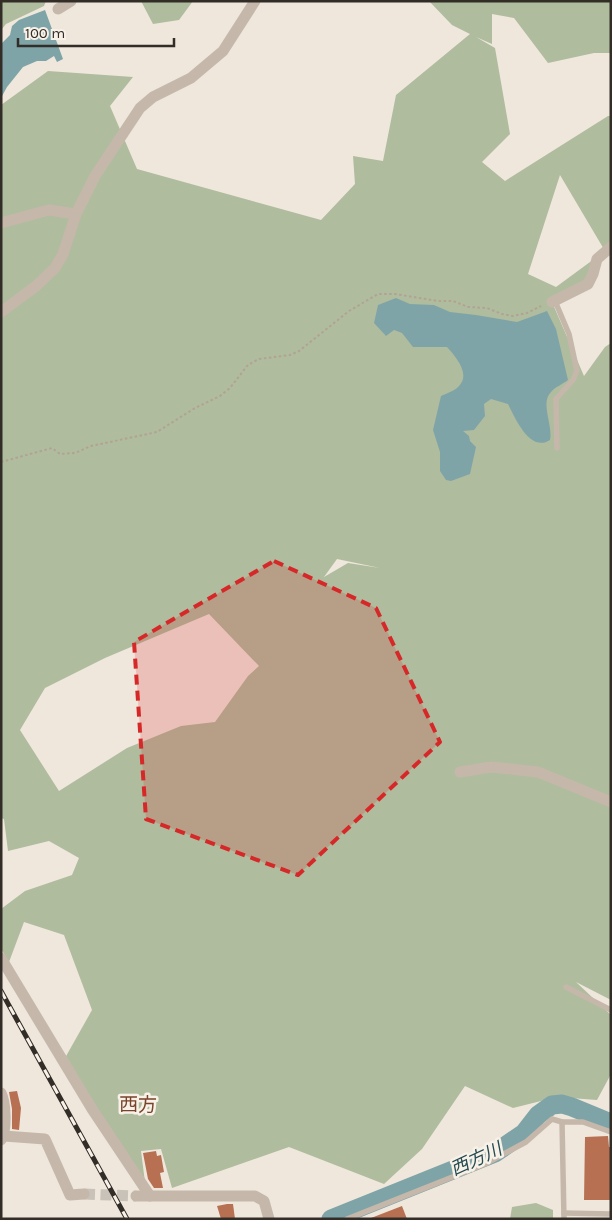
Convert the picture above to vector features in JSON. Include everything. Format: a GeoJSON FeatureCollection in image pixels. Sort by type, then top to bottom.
{"type":"FeatureCollection","features":[{"type":"Feature","properties":{"kind":"street"},"geometry":{"type":"LineString","coordinates":[[58,9],[71,1]]}},
{"type":"Feature","properties":{"kind":"street"},"geometry":{"type":"LineString","coordinates":[[1,312],[36,286],[55,268],[63,254],[76,214],[95,176],[140,108],[153,97],[190,78],[222,51],[255,1]]}},
{"type":"Feature","properties":{"kind":"street"},"geometry":{"type":"LineString","coordinates":[[1,223],[49,210],[76,214]]}},
{"type":"Feature","properties":{"kind":"street"},"geometry":{"type":"LineString","coordinates":[[554,302],[588,284],[598,259],[611,247]]}},
{"type":"Feature","properties":{"kind":"street"},"geometry":{"type":"LineString","coordinates":[[460,772],[491,766],[538,772],[611,802]]}},
{"type":"Feature","properties":{"kind":"street"},"geometry":{"type":"LineString","coordinates":[[1,958],[92,1109],[150,1196]]}},
{"type":"Feature","properties":{"kind":"street"},"geometry":{"type":"LineString","coordinates":[[1,1092],[5,1100],[2,1138],[45,1139],[70,1195],[84,1194]]}},
{"type":"Feature","properties":{"kind":"street"},"geometry":{"type":"LineString","coordinates":[[136,1196],[255,1196],[264,1201],[269,1219]]}},
{"type":"Feature","properties":{"kind":"lane"},"geometry":{"type":"LineString","coordinates":[[554,302],[568,334],[577,371],[573,380],[556,399],[558,448]]}},
{"type":"Feature","properties":{"kind":"lane"},"geometry":{"type":"LineString","coordinates":[[566,987],[611,1010]]}},
{"type":"Feature","properties":{"kind":"lane"},"geometry":{"type":"LineString","coordinates":[[347,1219],[484,1164],[526,1142],[552,1119],[562,1122],[583,1122],[611,1132]]}},
{"type":"Feature","properties":{"kind":"lane"},"geometry":{"type":"LineString","coordinates":[[562,1122],[564,1216],[611,1214]]}},
{"type":"Feature","properties":{"kind":"path"},"geometry":{"type":"LineString","coordinates":[[1,462],[52,448],[60,454],[75,453],[91,446],[157,432],[195,408],[220,396],[230,388],[252,362],[259,359],[290,355],[299,351],[349,311],[378,294],[396,294],[438,301],[453,301],[468,307],[487,308],[513,316],[527,313],[554,302]]}},
{"type":"Feature","properties":{"kind":"highlighted area"},"geometry":{"type":"Polygon","coordinates":[[[274,561],[376,608],[440,742],[298,875],[146,819],[134,642],[274,561]]]}},
{"type":"Feature","properties":{"kind":"green space"},"geometry":{"type":"Polygon","coordinates":[[[1,1],[46,1],[44,6],[6,24],[1,30],[1,1]]]}},
{"type":"Feature","properties":{"kind":"green space"},"geometry":{"type":"Polygon","coordinates":[[[141,1],[193,1],[179,20],[153,24],[141,1]]]}},
{"type":"Feature","properties":{"kind":"green space"},"geometry":{"type":"Polygon","coordinates":[[[429,1],[611,1],[611,53],[594,53],[548,63],[514,18],[492,14],[492,44],[476,37],[495,48],[510,134],[482,162],[505,181],[608,116],[611,116],[611,248],[605,251],[590,282],[552,302],[584,376],[605,347],[611,343],[611,1000],[576,982],[611,1015],[611,1074],[597,1100],[557,1097],[513,1108],[465,1086],[422,1149],[384,1184],[289,1147],[172,1188],[161,1149],[141,1151],[146,1190],[65,1058],[92,1010],[64,935],[24,922],[9,962],[1,949],[1,909],[25,891],[72,875],[79,858],[49,841],[8,851],[4,819],[1,818],[1,105],[48,71],[133,77],[110,106],[137,169],[321,220],[355,184],[353,156],[383,161],[396,95],[470,34],[452,25],[429,1]],[[560,175],[528,274],[556,287],[605,251],[560,175]],[[337,559],[324,577],[348,563],[380,568],[337,559]],[[209,614],[105,658],[45,688],[20,730],[59,791],[127,748],[181,726],[215,722],[248,676],[259,666],[209,614]]]}},
{"type":"Feature","properties":{"kind":"green space"},"geometry":{"type":"Polygon","coordinates":[[[536,1203],[553,1210],[553,1219],[510,1219],[512,1207],[536,1203]]]}},
{"type":"Feature","properties":{"kind":"water"},"geometry":{"type":"Polygon","coordinates":[[[45,10],[63,59],[57,62],[54,56],[46,61],[37,61],[23,67],[1,98],[1,44],[10,35],[12,26],[19,20],[45,10]]]}},
{"type":"Feature","properties":{"kind":"water"},"geometry":{"type":"Polygon","coordinates":[[[396,298],[410,304],[434,305],[450,312],[517,322],[547,311],[556,329],[568,380],[551,392],[548,397],[547,408],[550,440],[543,443],[536,442],[530,438],[519,425],[508,404],[491,399],[484,404],[485,416],[474,430],[463,431],[469,436],[470,441],[476,447],[470,474],[451,481],[446,480],[440,471],[440,452],[433,430],[441,396],[459,386],[462,381],[463,371],[461,365],[447,347],[413,347],[402,333],[394,330],[386,336],[374,323],[378,305],[396,298]]]}},
{"type":"Feature","properties":{"kind":"building"},"geometry":{"type":"Polygon","coordinates":[[[17,1091],[21,1108],[19,1130],[12,1129],[12,1109],[9,1092],[17,1091]]]}},
{"type":"Feature","properties":{"kind":"building"},"geometry":{"type":"Polygon","coordinates":[[[608,1136],[609,1147],[611,1147],[611,1200],[584,1200],[585,1137],[608,1136]]]}},
{"type":"Feature","properties":{"kind":"building"},"geometry":{"type":"Polygon","coordinates":[[[156,1151],[157,1156],[161,1155],[164,1172],[160,1173],[163,1188],[154,1188],[148,1179],[143,1153],[156,1151]]]}},
{"type":"Feature","properties":{"kind":"building"},"geometry":{"type":"Polygon","coordinates":[[[233,1204],[235,1219],[221,1219],[217,1206],[233,1204]]]}},
{"type":"Feature","properties":{"kind":"building"},"geometry":{"type":"Polygon","coordinates":[[[402,1206],[407,1219],[371,1219],[371,1218],[402,1206]]]}},
{"type":"Feature","properties":{"kind":"waterway","name":"西方川"},"geometry":{"type":"LineString","coordinates":[[331,1219],[495,1153],[524,1133],[538,1115],[552,1105],[562,1104],[572,1107],[611,1123]]}},
{"type":"Feature","properties":{"kind":"tunnel"},"geometry":{"type":"LineString","coordinates":[[84,1194],[136,1196]]}},
{"type":"Feature","properties":{"kind":"railway"},"geometry":{"type":"LineString","coordinates":[[1,991],[127,1219]]}},
{"type":"Feature","properties":{"kind":"district","name":"西方"},"geometry":{"type":"Point","coordinates":[138,1104]}}]}
